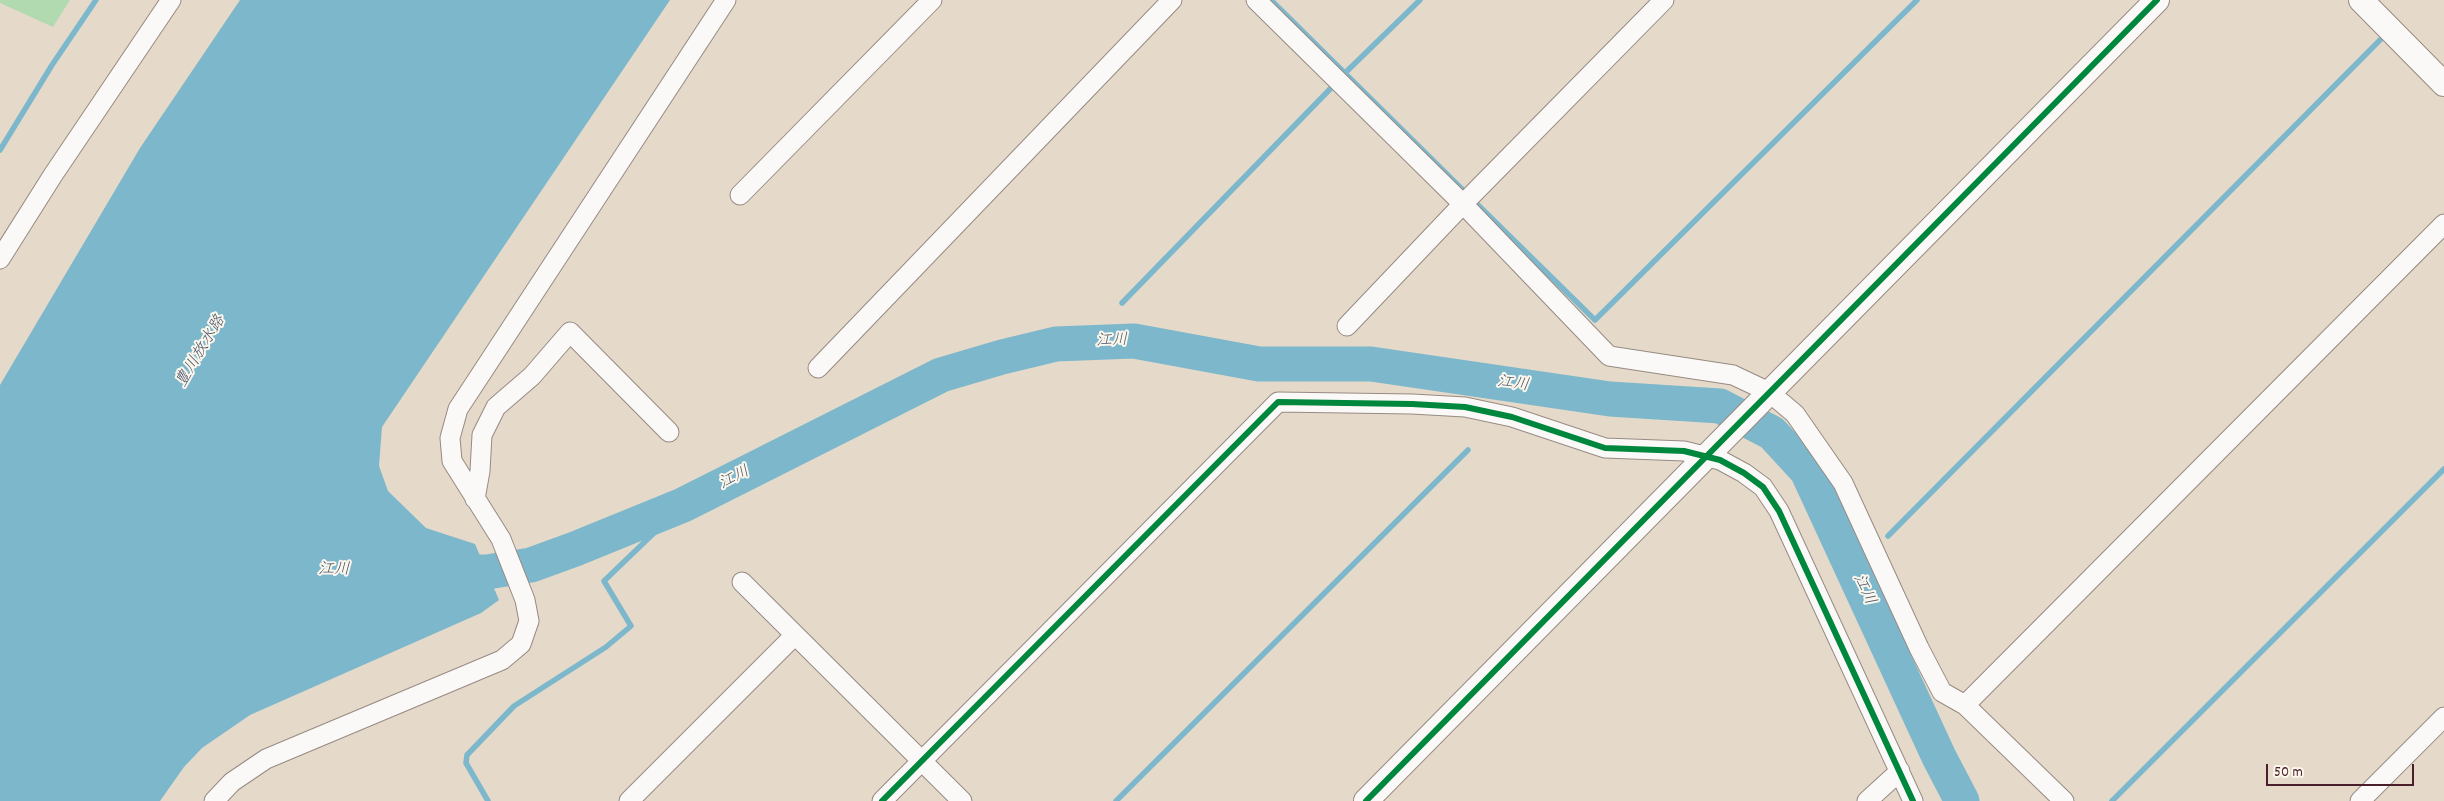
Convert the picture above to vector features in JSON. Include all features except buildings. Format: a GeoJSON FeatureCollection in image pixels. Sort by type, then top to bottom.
{"type":"FeatureCollection","features":[{"type":"Feature","properties":{"kind":"street"},"geometry":{"type":"LineString","coordinates":[[0,259],[53,174],[171,0]]}},
{"type":"Feature","properties":{"kind":"street"},"geometry":{"type":"LineString","coordinates":[[214,801],[232,782],[266,759],[502,660],[521,644],[528,621],[525,600],[501,539],[452,461],[450,438],[458,409],[726,0]]}},
{"type":"Feature","properties":{"kind":"street"},"geometry":{"type":"LineString","coordinates":[[740,195],[932,0]]}},
{"type":"Feature","properties":{"kind":"street"},"geometry":{"type":"LineString","coordinates":[[818,368],[1172,0]]}},
{"type":"Feature","properties":{"kind":"street"},"geometry":{"type":"LineString","coordinates":[[1256,0],[1463,204],[1609,356],[1733,375],[1795,414],[1843,483],[1919,648],[1942,692],[1965,705],[2064,801]]}},
{"type":"Feature","properties":{"kind":"street"},"geometry":{"type":"LineString","coordinates":[[1347,326],[1463,204],[1664,0]]}},
{"type":"Feature","properties":{"kind":"street"},"geometry":{"type":"LineString","coordinates":[[1366,801],[2157,0]]}},
{"type":"Feature","properties":{"kind":"street"},"geometry":{"type":"LineString","coordinates":[[2361,0],[2444,84]]}},
{"type":"Feature","properties":{"kind":"street"},"geometry":{"type":"LineString","coordinates":[[1965,705],[2444,224]]}},
{"type":"Feature","properties":{"kind":"street"},"geometry":{"type":"LineString","coordinates":[[475,499],[480,471],[482,435],[496,407],[532,376],[570,332],[669,432]]}},
{"type":"Feature","properties":{"kind":"street"},"geometry":{"type":"LineString","coordinates":[[882,801],[1278,402],[1412,404],[1465,407],[1512,417],[1605,448],[1709,452],[1744,473],[1763,487],[1779,511],[1913,801]]}},
{"type":"Feature","properties":{"kind":"street"},"geometry":{"type":"LineString","coordinates":[[742,582],[962,801]]}},
{"type":"Feature","properties":{"kind":"street"},"geometry":{"type":"LineString","coordinates":[[629,801],[795,635]]}},
{"type":"Feature","properties":{"kind":"street"},"geometry":{"type":"LineString","coordinates":[[2360,801],[2444,717]]}},
{"type":"Feature","properties":{"kind":"street"},"geometry":{"type":"LineString","coordinates":[[1867,801],[1900,771]]}},
{"type":"Feature","properties":{"kind":"green space"},"geometry":{"type":"Polygon","coordinates":[[[0,0],[70,0],[53,27],[0,3],[0,0]]]}},
{"type":"Feature","properties":{"kind":"water","name":"豊川放水路"},"geometry":{"type":"Polygon","coordinates":[[[240,0],[670,0],[382,427],[379,466],[388,491],[426,528],[475,544],[499,600],[481,613],[250,715],[202,748],[184,767],[160,801],[0,801],[0,385],[140,148],[240,0]]]}},
{"type":"Feature","properties":{"kind":"waterway"},"geometry":{"type":"LineString","coordinates":[[0,150],[52,65],[96,0]]}},
{"type":"Feature","properties":{"kind":"waterway"},"geometry":{"type":"LineString","coordinates":[[1271,0],[1466,193]]}},
{"type":"Feature","properties":{"kind":"waterway"},"geometry":{"type":"LineString","coordinates":[[1345,73],[1420,0]]}},
{"type":"Feature","properties":{"kind":"waterway"},"geometry":{"type":"LineString","coordinates":[[1476,203],[1595,320],[1917,0]]}},
{"type":"Feature","properties":{"kind":"waterway"},"geometry":{"type":"LineString","coordinates":[[1888,536],[2380,40]]}},
{"type":"Feature","properties":{"kind":"waterway"},"geometry":{"type":"LineString","coordinates":[[1122,303],[1332,87]]}},
{"type":"Feature","properties":{"kind":"waterway","name":"江川"},"geometry":{"type":"LineString","coordinates":[[440,572],[487,572],[531,565],[575,549],[683,505],[941,375],[1002,357],[1056,344],[1134,341],[1259,364],[1371,364],[1610,399],[1720,406],[1772,433],[1807,471],[1939,757],[1962,801]]}},
{"type":"Feature","properties":{"kind":"waterway"},"geometry":{"type":"LineString","coordinates":[[1116,801],[1468,450]]}},
{"type":"Feature","properties":{"kind":"waterway"},"geometry":{"type":"LineString","coordinates":[[2112,801],[2444,469]]}},
{"type":"Feature","properties":{"kind":"waterway"},"geometry":{"type":"LineString","coordinates":[[488,801],[466,763],[467,755],[514,706],[606,647],[631,626],[604,581],[683,505]]}},
{"type":"Feature","properties":{"kind":"cycle path"},"geometry":{"type":"LineString","coordinates":[[1366,801],[2157,0]]}},
{"type":"Feature","properties":{"kind":"cycle path"},"geometry":{"type":"LineString","coordinates":[[882,801],[1278,402],[1412,404],[1465,407],[1512,417],[1605,448],[1684,451],[1720,460],[1744,473],[1763,487],[1779,511],[1913,801]]}}]}
